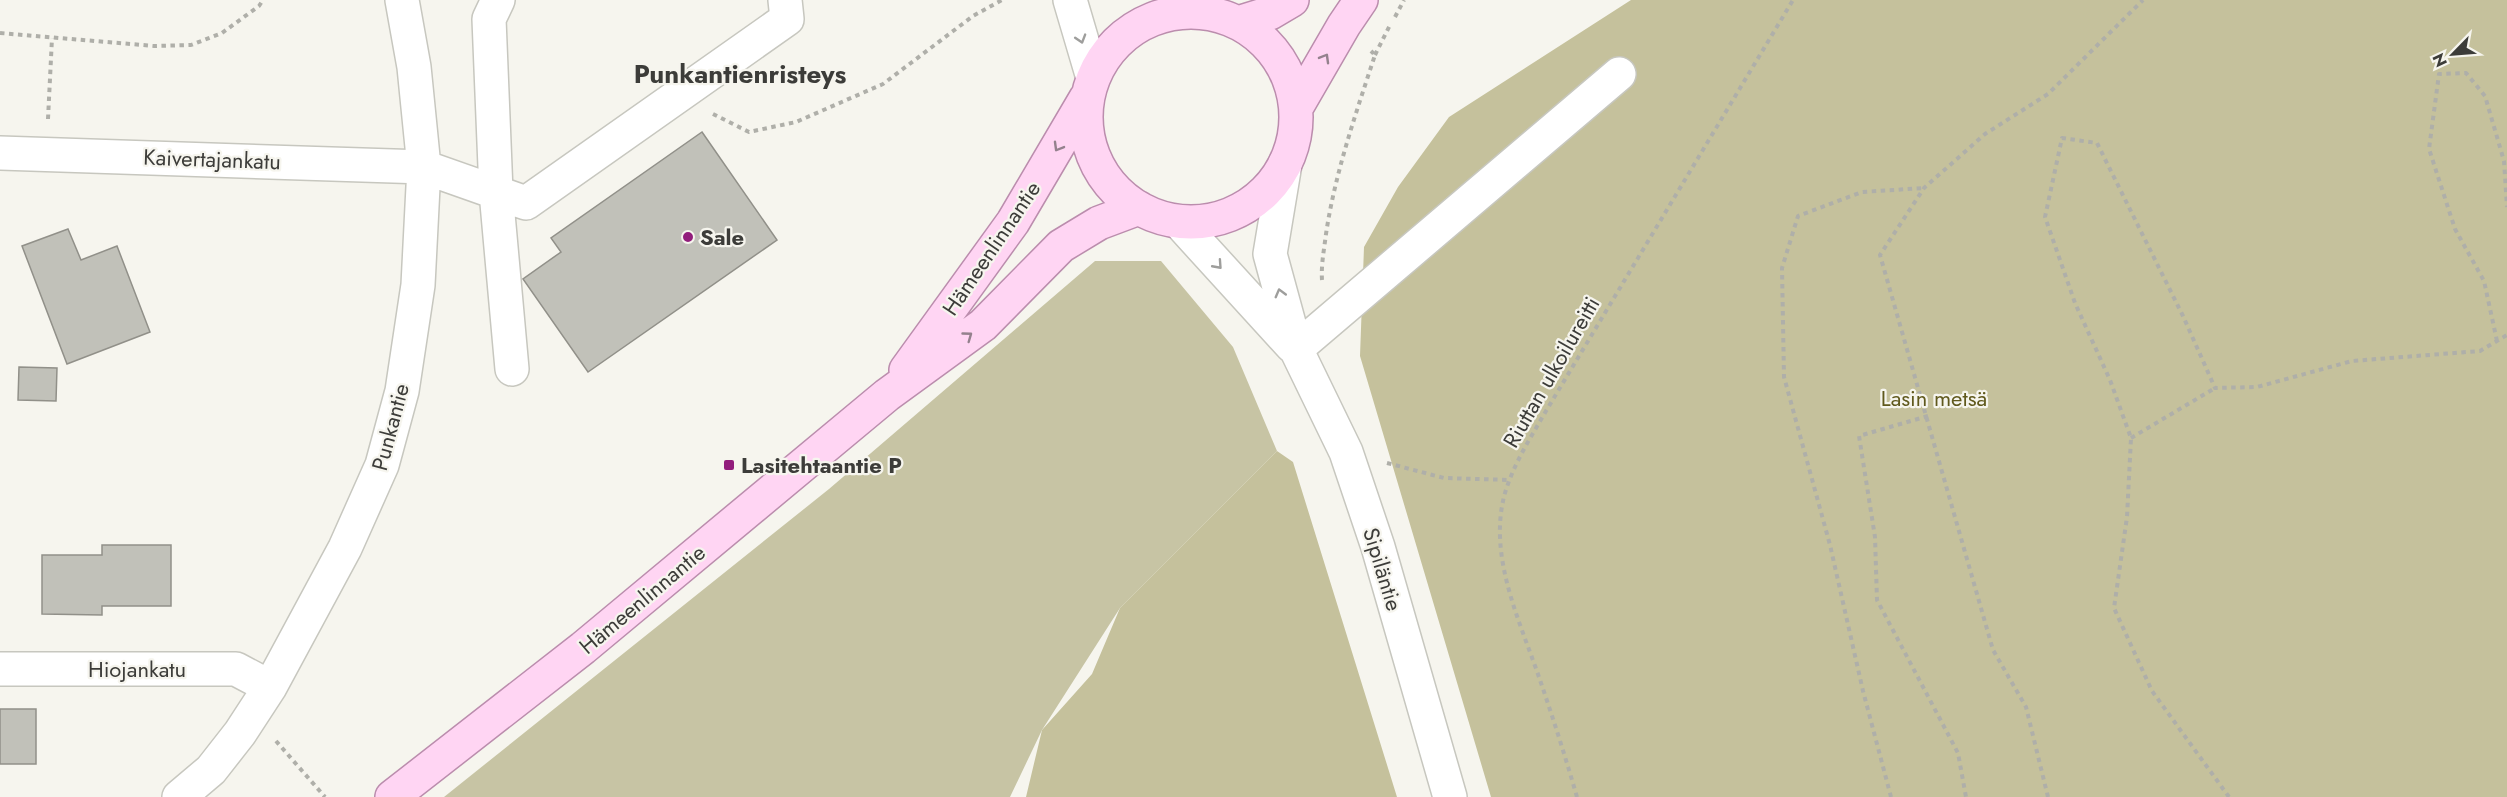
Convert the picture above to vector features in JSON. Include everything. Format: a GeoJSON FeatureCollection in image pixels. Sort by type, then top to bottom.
{"type":"FeatureCollection","features":[{"type":"Feature","properties":{"kind":"main road"},"geometry":{"type":"LineString","coordinates":[[1238,23],[1270,13],[1292,0]]}},
{"type":"Feature","properties":{"kind":"main road"},"geometry":{"type":"LineString","coordinates":[[1186,6],[1238,23],[1260,37],[1282,65],[1291,84],[1296,108],[1295,135],[1285,164],[1266,190],[1245,208],[1201,222],[1179,222],[1165,219],[1139,208],[1117,192],[1102,175],[1092,153],[1086,114],[1090,87],[1106,54],[1132,30],[1159,16],[1186,6]]}},
{"type":"Feature","properties":{"kind":"main road"},"geometry":{"type":"LineString","coordinates":[[1296,108],[1353,12]]}},
{"type":"Feature","properties":{"kind":"main road","name":"Hämeenlinnantie"},"geometry":{"type":"LineString","coordinates":[[887,396],[1013,222],[1090,87]]}},
{"type":"Feature","properties":{"kind":"main road","name":"Hämeenlinnantie"},"geometry":{"type":"LineString","coordinates":[[392,797],[583,648],[887,396],[983,325],[1061,246],[1100,223],[1139,208]]}},
{"type":"Feature","properties":{"kind":"street","name":"Punkantie"},"geometry":{"type":"LineString","coordinates":[[179,797],[211,770],[270,687],[345,548],[382,465],[402,391],[418,285],[424,166],[414,67],[402,0]]}},
{"type":"Feature","properties":{"kind":"street"},"geometry":{"type":"LineString","coordinates":[[498,0],[489,19],[496,192],[512,369]]}},
{"type":"Feature","properties":{"kind":"street"},"geometry":{"type":"LineString","coordinates":[[677,97],[787,19],[785,0]]}},
{"type":"Feature","properties":{"kind":"street"},"geometry":{"type":"LineString","coordinates":[[1070,0],[1090,87]]}},
{"type":"Feature","properties":{"kind":"street"},"geometry":{"type":"LineString","coordinates":[[1296,349],[1620,74]]}},
{"type":"Feature","properties":{"kind":"street","name":"Kaivertajankatu"},"geometry":{"type":"LineString","coordinates":[[0,153],[424,166],[526,202],[677,97]]}},
{"type":"Feature","properties":{"kind":"street","name":"Sipiläntie"},"geometry":{"type":"LineString","coordinates":[[1285,164],[1270,254],[1296,349],[1346,452],[1378,547],[1450,797]]}},
{"type":"Feature","properties":{"kind":"street","name":"Sipiläntie"},"geometry":{"type":"LineString","coordinates":[[1179,222],[1296,349]]}},
{"type":"Feature","properties":{"kind":"street","name":"Hiojankatu"},"geometry":{"type":"LineString","coordinates":[[0,669],[236,669],[270,687]]}},
{"type":"Feature","properties":{"kind":"path"},"geometry":{"type":"LineString","coordinates":[[0,33],[154,46],[190,45],[222,33],[259,6],[263,0]]}},
{"type":"Feature","properties":{"kind":"path"},"geometry":{"type":"LineString","coordinates":[[677,97],[749,132],[796,122],[883,84],[973,16],[1002,0]]}},
{"type":"Feature","properties":{"kind":"path","name":"Riuttan ulkoilureitti"},"geometry":{"type":"LineString","coordinates":[[1577,797],[1561,739],[1505,576],[1500,528],[1505,494],[1520,456],[1546,411],[1793,0]]}},
{"type":"Feature","properties":{"kind":"path"},"geometry":{"type":"LineString","coordinates":[[2048,797],[2026,707],[1993,650],[1928,416],[1880,255],[1924,188],[1985,134],[2048,94],[2143,0]]}},
{"type":"Feature","properties":{"kind":"path"},"geometry":{"type":"LineString","coordinates":[[1325,323],[1321,268],[1330,207],[1350,132],[1375,55],[1353,12]]}},
{"type":"Feature","properties":{"kind":"path"},"geometry":{"type":"LineString","coordinates":[[46,153],[52,38]]}},
{"type":"Feature","properties":{"kind":"path"},"geometry":{"type":"LineString","coordinates":[[2497,341],[2484,281],[2455,229],[2429,148],[2439,74],[2466,72],[2485,96],[2504,161],[2507,207]]}},
{"type":"Feature","properties":{"kind":"path"},"geometry":{"type":"LineString","coordinates":[[2215,388],[2183,316],[2097,143],[2062,138],[2045,217],[2075,303],[2110,380],[2131,438],[2127,517],[2114,608],[2152,691],[2229,797]]}},
{"type":"Feature","properties":{"kind":"path"},"geometry":{"type":"LineString","coordinates":[[1891,797],[1863,691],[1830,544],[1784,376],[1782,268],[1798,216],[1862,192],[1924,188]]}},
{"type":"Feature","properties":{"kind":"path"},"geometry":{"type":"LineString","coordinates":[[2131,438],[2215,388],[2257,387],[2352,361],[2480,351],[2507,335]]}},
{"type":"Feature","properties":{"kind":"path"},"geometry":{"type":"LineString","coordinates":[[1928,416],[1859,436],[1875,537],[1877,600],[1958,753],[1966,797]]}},
{"type":"Feature","properties":{"kind":"path"},"geometry":{"type":"LineString","coordinates":[[1346,452],[1444,478],[1510,480]]}},
{"type":"Feature","properties":{"kind":"path"},"geometry":{"type":"LineString","coordinates":[[252,714],[325,797]]}},
{"type":"Feature","properties":{"kind":"shaded area"},"geometry":{"type":"Polygon","coordinates":[[[1095,261],[1161,261],[1233,347],[1277,451],[1120,608],[1042,730],[1010,797],[444,797],[829,489],[1095,261]]]}},
{"type":"Feature","properties":{"kind":"green space","name":"Lasin metsä"},"geometry":{"type":"Polygon","coordinates":[[[1631,0],[2507,0],[2507,797],[1491,797],[1360,356],[1364,247],[1398,187],[1449,117],[1631,0]]]}},
{"type":"Feature","properties":{"kind":"green space"},"geometry":{"type":"Polygon","coordinates":[[[1277,451],[1293,462],[1397,797],[1026,797],[1042,730],[1092,674],[1120,608],[1277,451]]]}},
{"type":"Feature","properties":{"kind":"building"},"geometry":{"type":"Polygon","coordinates":[[[702,132],[777,240],[588,372],[523,279],[561,252],[551,238],[702,132]]]}},
{"type":"Feature","properties":{"kind":"building"},"geometry":{"type":"Polygon","coordinates":[[[68,229],[81,260],[117,246],[150,332],[67,364],[22,246],[68,229]]]}},
{"type":"Feature","properties":{"kind":"building"},"geometry":{"type":"Polygon","coordinates":[[[19,367],[57,368],[56,401],[18,400],[19,367]]]}},
{"type":"Feature","properties":{"kind":"building"},"geometry":{"type":"Polygon","coordinates":[[[102,545],[171,545],[171,606],[102,606],[102,615],[42,614],[42,555],[102,555],[102,545]]]}},
{"type":"Feature","properties":{"kind":"building"},"geometry":{"type":"Polygon","coordinates":[[[0,709],[36,709],[36,764],[0,764],[0,709]]]}},
{"type":"Feature","properties":{"kind":"place","name":"Sale"},"geometry":{"type":"Point","coordinates":[688,237]}},
{"type":"Feature","properties":{"kind":"place","name":"Lasitehtaantie P"},"geometry":{"type":"Point","coordinates":[729,465]}},
{"type":"Feature","properties":{"kind":"district","name":"Punkantienristeys"},"geometry":{"type":"Point","coordinates":[740,74]}}]}
